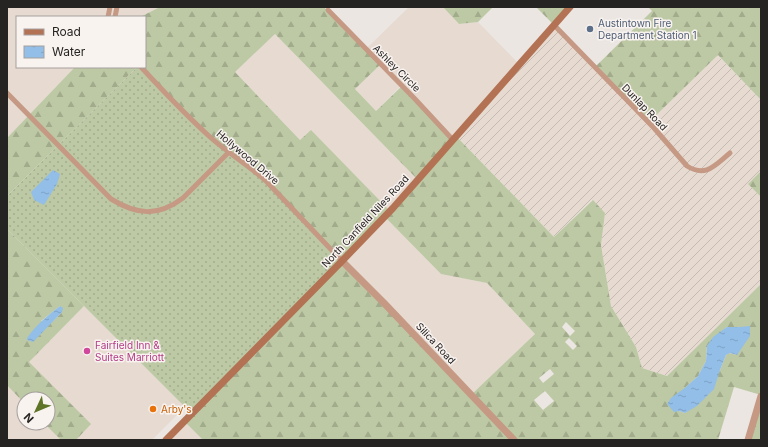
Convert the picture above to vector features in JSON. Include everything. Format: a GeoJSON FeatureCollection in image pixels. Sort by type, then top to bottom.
{"type":"FeatureCollection","features":[{"type":"Feature","properties":{"kind":"main road","name":"North Canfield Niles Road"},"geometry":{"type":"LineString","coordinates":[[166,440],[393,208],[570,7]]}},
{"type":"Feature","properties":{"kind":"street","name":"Ashley Circle"},"geometry":{"type":"LineString","coordinates":[[328,10],[453,140]]}},
{"type":"Feature","properties":{"kind":"street","name":"Dunlap Road"},"geometry":{"type":"LineString","coordinates":[[554,25],[654,128],[687,166],[700,171],[709,169],[730,153]]}},
{"type":"Feature","properties":{"kind":"street","name":"Hollywood Drive"},"geometry":{"type":"LineString","coordinates":[[142,68],[190,119],[211,138],[266,181],[342,261]]}},
{"type":"Feature","properties":{"kind":"street"},"geometry":{"type":"LineString","coordinates":[[7,93],[111,199],[132,210],[151,212],[175,204],[183,198],[229,152]]}},
{"type":"Feature","properties":{"kind":"street","name":"Silica Road"},"geometry":{"type":"LineString","coordinates":[[342,261],[514,440]]}},
{"type":"Feature","properties":{"kind":"street"},"geometry":{"type":"LineString","coordinates":[[748,440],[761,396]]}},
{"type":"Feature","properties":{"kind":"shaded area"},"geometry":{"type":"Polygon","coordinates":[[[7,7],[160,7],[142,16],[16,16],[16,68],[74,68],[7,138],[7,7]]]}},
{"type":"Feature","properties":{"kind":"shaded area"},"geometry":{"type":"Polygon","coordinates":[[[409,7],[443,7],[459,24],[478,22],[519,64],[453,140],[401,86],[376,111],[355,89],[381,64],[366,49],[409,7]]]}},
{"type":"Feature","properties":{"kind":"shaded area"},"geometry":{"type":"Polygon","coordinates":[[[554,25],[648,122],[718,55],[761,100],[761,171],[748,184],[761,197],[761,284],[667,376],[642,368],[636,347],[611,306],[601,245],[605,213],[592,200],[554,237],[456,136],[554,25]]]}},
{"type":"Feature","properties":{"kind":"shaded area"},"geometry":{"type":"Polygon","coordinates":[[[275,34],[418,180],[390,211],[311,131],[300,140],[235,72],[275,34]]]}},
{"type":"Feature","properties":{"kind":"shaded area"},"geometry":{"type":"Polygon","coordinates":[[[385,217],[441,274],[487,283],[535,334],[471,395],[342,261],[385,217]]]}},
{"type":"Feature","properties":{"kind":"shaded area"},"geometry":{"type":"Polygon","coordinates":[[[84,306],[185,407],[152,440],[7,440],[7,383],[84,306]]]}},
{"type":"Feature","properties":{"kind":"shaded area"},"geometry":{"type":"Polygon","coordinates":[[[184,421],[203,440],[166,440],[184,421]]]}},
{"type":"Feature","properties":{"kind":"green space"},"geometry":{"type":"Polygon","coordinates":[[[160,7],[324,7],[381,64],[355,89],[376,111],[402,86],[452,139],[456,136],[554,237],[593,200],[605,213],[601,245],[611,306],[636,347],[642,368],[667,376],[761,284],[761,395],[734,387],[718,440],[203,440],[184,421],[342,261],[266,181],[211,138],[142,68],[146,68],[146,16],[142,16],[160,7]],[[275,34],[235,72],[300,140],[311,130],[390,211],[418,180],[275,34]],[[385,217],[342,261],[471,395],[535,334],[487,283],[441,274],[385,217]],[[566,322],[562,327],[570,336],[575,331],[566,322]],[[727,327],[707,346],[706,361],[698,376],[686,387],[679,411],[685,413],[720,370],[726,355],[729,353],[737,355],[740,327],[727,327]],[[569,338],[565,342],[573,350],[577,346],[569,338]],[[550,369],[539,378],[543,383],[554,374],[550,369]],[[545,391],[534,400],[543,410],[554,401],[545,391]]]}},
{"type":"Feature","properties":{"kind":"green space"},"geometry":{"type":"Polygon","coordinates":[[[443,7],[493,7],[478,22],[459,24],[443,7]]]}},
{"type":"Feature","properties":{"kind":"green space"},"geometry":{"type":"Polygon","coordinates":[[[536,7],[570,7],[554,25],[536,7]]]}},
{"type":"Feature","properties":{"kind":"green space"},"geometry":{"type":"Polygon","coordinates":[[[648,7],[761,7],[761,100],[718,55],[648,123],[595,67],[652,11],[648,7]]]}},
{"type":"Feature","properties":{"kind":"green space"},"geometry":{"type":"Polygon","coordinates":[[[74,68],[136,68],[7,196],[7,138],[74,68]]]}},
{"type":"Feature","properties":{"kind":"green space"},"geometry":{"type":"Polygon","coordinates":[[[136,68],[142,68],[254,171],[342,261],[192,414],[7,229],[7,196],[136,68]]]}},
{"type":"Feature","properties":{"kind":"green space"},"geometry":{"type":"Polygon","coordinates":[[[761,171],[761,197],[748,184],[761,171]]]}},
{"type":"Feature","properties":{"kind":"green space"},"geometry":{"type":"Polygon","coordinates":[[[7,229],[84,306],[29,362],[91,424],[76,440],[61,440],[52,431],[56,431],[56,391],[16,391],[16,395],[7,385],[7,229]],[[60,306],[41,321],[53,321],[62,312],[60,306]]]}},
{"type":"Feature","properties":{"kind":"green space"},"geometry":{"type":"Polygon","coordinates":[[[761,396],[761,440],[748,440],[761,396]]]}},
{"type":"Feature","properties":{"kind":"water"},"geometry":{"type":"Polygon","coordinates":[[[53,170],[60,174],[57,184],[44,205],[34,200],[31,192],[53,170]]]}},
{"type":"Feature","properties":{"kind":"water"},"geometry":{"type":"Polygon","coordinates":[[[60,306],[63,308],[62,312],[37,338],[33,342],[27,340],[38,325],[60,306]]]}},
{"type":"Feature","properties":{"kind":"water"},"geometry":{"type":"Polygon","coordinates":[[[750,326],[750,336],[737,355],[730,353],[726,355],[714,389],[697,406],[685,413],[679,411],[674,412],[667,404],[671,398],[698,376],[706,361],[707,346],[713,337],[727,327],[750,326]]]}},
{"type":"Feature","properties":{"kind":"place","name":"Austintown Fire Department Station 1"},"geometry":{"type":"Point","coordinates":[590,29]}},
{"type":"Feature","properties":{"kind":"place","name":"Fairfield Inn & Suites Marriott"},"geometry":{"type":"Point","coordinates":[87,351]}},
{"type":"Feature","properties":{"kind":"place","name":"Arby's"},"geometry":{"type":"Point","coordinates":[153,409]}}]}
